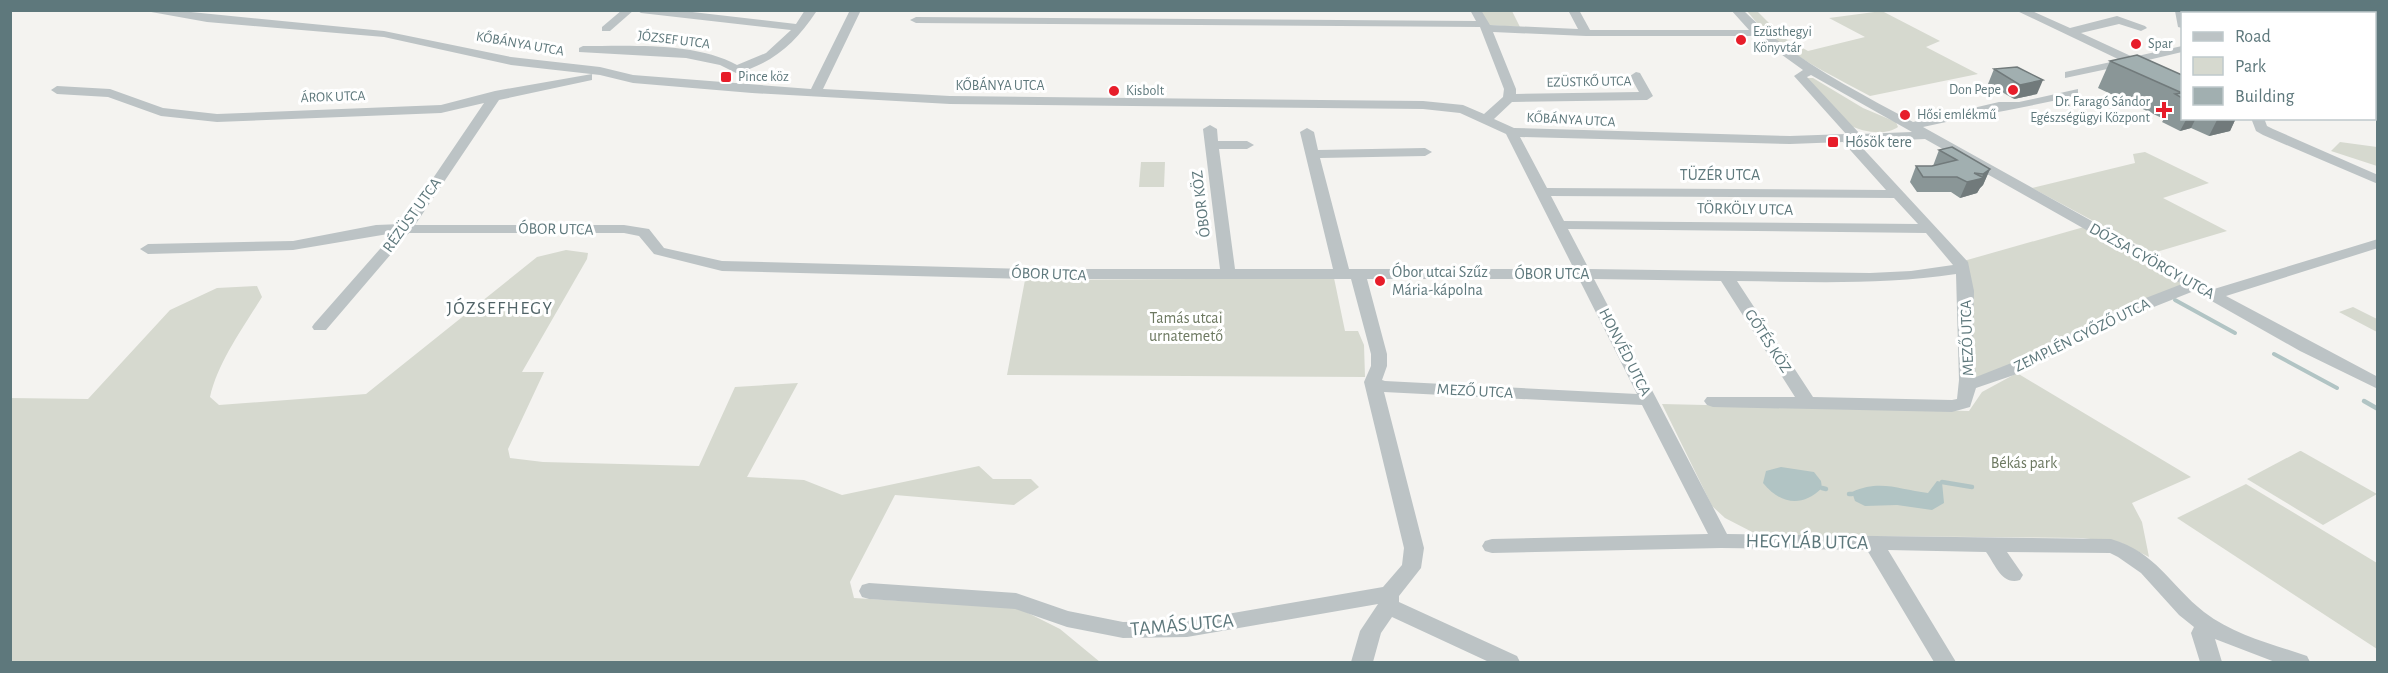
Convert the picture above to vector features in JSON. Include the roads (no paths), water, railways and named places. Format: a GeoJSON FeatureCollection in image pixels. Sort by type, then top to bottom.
{"type":"FeatureCollection","features":[{"type":"Feature","properties":{"kind":"street","name":"KŐBÁNYA UTCA"},"geometry":{"type":"LineString","coordinates":[[145,10],[207,20],[384,34],[511,61],[600,71],[610,75],[733,87],[950,100],[1423,105],[1460,108],[1511,132],[1679,140],[1790,140],[1851,137]]}},
{"type":"Feature","properties":{"kind":"street"},"geometry":{"type":"LineString","coordinates":[[606,29],[629,10]]}},
{"type":"Feature","properties":{"kind":"street"},"geometry":{"type":"LineString","coordinates":[[641,10],[800,28]]}},
{"type":"Feature","properties":{"kind":"street"},"geometry":{"type":"LineString","coordinates":[[815,93],[856,10]]}},
{"type":"Feature","properties":{"kind":"street"},"geometry":{"type":"LineString","coordinates":[[1475,10],[1510,89],[1509,98],[1485,119]]}},
{"type":"Feature","properties":{"kind":"street"},"geometry":{"type":"LineString","coordinates":[[1572,10],[1586,33]]}},
{"type":"Feature","properties":{"kind":"street","name":"DÓZSA GYÖRGY UTCA"},"geometry":{"type":"LineString","coordinates":[[1736,10],[1757,33],[1811,70],[2212,295],[2378,384]]}},
{"type":"Feature","properties":{"kind":"street"},"geometry":{"type":"LineString","coordinates":[[2020,10],[2181,83]]}},
{"type":"Feature","properties":{"kind":"street"},"geometry":{"type":"LineString","coordinates":[[733,87],[729,78],[736,69],[770,58],[800,28],[810,12]]}},
{"type":"Feature","properties":{"kind":"street"},"geometry":{"type":"LineString","coordinates":[[916,21],[1182,16],[1484,26],[1586,33],[1757,33]]}},
{"type":"Feature","properties":{"kind":"street"},"geometry":{"type":"LineString","coordinates":[[2070,33],[2114,22],[2117,19],[2141,28]]}},
{"type":"Feature","properties":{"kind":"street"},"geometry":{"type":"LineString","coordinates":[[2069,75],[2181,49]]}},
{"type":"Feature","properties":{"kind":"street","name":"JÓZSEF UTCA"},"geometry":{"type":"LineString","coordinates":[[583,50],[644,50],[709,59],[736,69]]}},
{"type":"Feature","properties":{"kind":"street"},"geometry":{"type":"LineString","coordinates":[[1811,70],[1800,73],[1800,76],[1962,268]]}},
{"type":"Feature","properties":{"kind":"street","name":"ÁROK UTCA"},"geometry":{"type":"LineString","coordinates":[[57,90],[110,93],[158,111],[204,117],[449,107],[577,78],[610,75]]}},
{"type":"Feature","properties":{"kind":"street","name":"EZÜSTKŐ UTCA"},"geometry":{"type":"LineString","coordinates":[[1509,98],[1647,96],[1636,76]]}},
{"type":"Feature","properties":{"kind":"street"},"geometry":{"type":"LineString","coordinates":[[449,107],[458,92]]}},
{"type":"Feature","properties":{"kind":"street"},"geometry":{"type":"LineString","coordinates":[[1912,126],[1999,105],[2019,106],[2074,92]]}},
{"type":"Feature","properties":{"kind":"street","name":"RÉZÜST UTCA"},"geometry":{"type":"LineString","coordinates":[[320,327],[406,228],[485,114],[495,95]]}},
{"type":"Feature","properties":{"kind":"street"},"geometry":{"type":"LineString","coordinates":[[2258,120],[2261,128],[2268,132],[2378,180]]}},
{"type":"Feature","properties":{"kind":"street","name":"ÓBOR KÖZ"},"geometry":{"type":"LineString","coordinates":[[1210,129],[1228,275]]}},
{"type":"Feature","properties":{"kind":"street"},"geometry":{"type":"LineString","coordinates":[[1307,132],[1350,274],[1379,354],[1379,366],[1372,382],[1414,548],[1411,568],[1388,600],[1371,631],[1362,663]]}},
{"type":"Feature","properties":{"kind":"street","name":"HONVÉD UTCA"},"geometry":{"type":"LineString","coordinates":[[1511,132],[1586,274],[1721,541]]}},
{"type":"Feature","properties":{"kind":"street"},"geometry":{"type":"LineString","coordinates":[[1851,137],[1928,135]]}},
{"type":"Feature","properties":{"kind":"street"},"geometry":{"type":"LineString","coordinates":[[1212,145],[1247,145]]}},
{"type":"Feature","properties":{"kind":"street"},"geometry":{"type":"LineString","coordinates":[[1312,154],[1425,152]]}},
{"type":"Feature","properties":{"kind":"street","name":"TÜZÉR UTCA"},"geometry":{"type":"LineString","coordinates":[[1542,192],[1898,194]]}},
{"type":"Feature","properties":{"kind":"street","name":"TÖRKÖLY UTCA"},"geometry":{"type":"LineString","coordinates":[[1560,225],[1930,229]]}},
{"type":"Feature","properties":{"kind":"street","name":"ÓBOR UTCA"},"geometry":{"type":"LineString","coordinates":[[148,249],[305,244],[373,228],[637,230],[644,232],[659,251],[722,266],[1024,274],[1586,274],[1894,278],[1962,268]]}},
{"type":"Feature","properties":{"kind":"street"},"geometry":{"type":"LineString","coordinates":[[2212,295],[2378,243]]}},
{"type":"Feature","properties":{"kind":"street","name":"MEZŐ UTCA"},"geometry":{"type":"LineString","coordinates":[[1713,401],[1952,406],[1964,403],[1969,384],[1962,268]]}},
{"type":"Feature","properties":{"kind":"street","name":"GŐTÉS KÖZ"},"geometry":{"type":"LineString","coordinates":[[1727,277],[1808,404]]}},
{"type":"Feature","properties":{"kind":"street","name":"ZEMPLÉN GYŐZŐ UTCA"},"geometry":{"type":"LineString","coordinates":[[1969,384],[2002,375],[2128,311],[2167,293],[2195,285]]}},
{"type":"Feature","properties":{"kind":"street","name":"MEZŐ UTCA"},"geometry":{"type":"LineString","coordinates":[[1372,382],[1382,386],[1650,400]]}},
{"type":"Feature","properties":{"kind":"street","name":"HEGYLÁB UTCA"},"geometry":{"type":"LineString","coordinates":[[1492,546],[1721,541],[2097,545],[2122,549],[2144,562],[2177,600],[2207,625]]}},
{"type":"Feature","properties":{"kind":"street"},"geometry":{"type":"LineString","coordinates":[[1873,543],[1945,663]]}},
{"type":"Feature","properties":{"kind":"street"},"geometry":{"type":"LineString","coordinates":[[1991,544],[2013,575]]}},
{"type":"Feature","properties":{"kind":"street","name":"TAMÁS UTCA"},"geometry":{"type":"LineString","coordinates":[[869,591],[1016,601],[1066,620],[1123,630],[1187,628],[1388,600]]}},
{"type":"Feature","properties":{"kind":"street"},"geometry":{"type":"LineString","coordinates":[[1388,600],[1509,663]]}},
{"type":"Feature","properties":{"kind":"street"},"geometry":{"type":"LineString","coordinates":[[2211,663],[2202,633],[2207,625],[2299,663]]}},
{"type":"Feature","properties":{"kind":"waterway"},"geometry":{"type":"LineString","coordinates":[[2175,300],[2235,333]]}},
{"type":"Feature","properties":{"kind":"waterway"},"geometry":{"type":"LineString","coordinates":[[2274,354],[2337,388]]}},
{"type":"Feature","properties":{"kind":"waterway"},"geometry":{"type":"LineString","coordinates":[[2364,401],[2378,409]]}},
{"type":"Feature","properties":{"kind":"waterway"},"geometry":{"type":"LineString","coordinates":[[1942,482],[1972,487]]}},
{"type":"Feature","properties":{"kind":"waterway"},"geometry":{"type":"LineString","coordinates":[[1822,488],[1826,489]]}},
{"type":"Feature","properties":{"kind":"place","name":"Ezüsthegyi Könyvtár"},"geometry":{"type":"Point","coordinates":[1741,40]}},
{"type":"Feature","properties":{"kind":"place","name":"Spar"},"geometry":{"type":"Point","coordinates":[2136,44]}},
{"type":"Feature","properties":{"kind":"place","name":"Pince köz"},"geometry":{"type":"Point","coordinates":[726,77]}},
{"type":"Feature","properties":{"kind":"place","name":"Don Pepe"},"geometry":{"type":"Point","coordinates":[2013,90]}},
{"type":"Feature","properties":{"kind":"place","name":"Kisbolt"},"geometry":{"type":"Point","coordinates":[1114,91]}},
{"type":"Feature","properties":{"kind":"place","name":"Dr. Faragó Sándor Egészségügyi Központ"},"geometry":{"type":"Point","coordinates":[2164,110]}},
{"type":"Feature","properties":{"kind":"place","name":"Hősi emlékmű"},"geometry":{"type":"Point","coordinates":[1905,115]}},
{"type":"Feature","properties":{"kind":"place","name":"Hősök tere"},"geometry":{"type":"Point","coordinates":[1833,142]}},
{"type":"Feature","properties":{"kind":"place","name":"Óbor utcai Szűz Mária-kápolna"},"geometry":{"type":"Point","coordinates":[1380,281]}},
{"type":"Feature","properties":{"kind":"district","name":"JÓZSEFHEGY"},"geometry":{"type":"Point","coordinates":[500,309]}},
{"type":"Feature","properties":{"kind":"park label","name":"Tamás utcai urnatemető"},"geometry":{"type":"Point","coordinates":[1186,327]}},
{"type":"Feature","properties":{"kind":"park label","name":"Békás park"},"geometry":{"type":"Point","coordinates":[2024,463]}}]}
